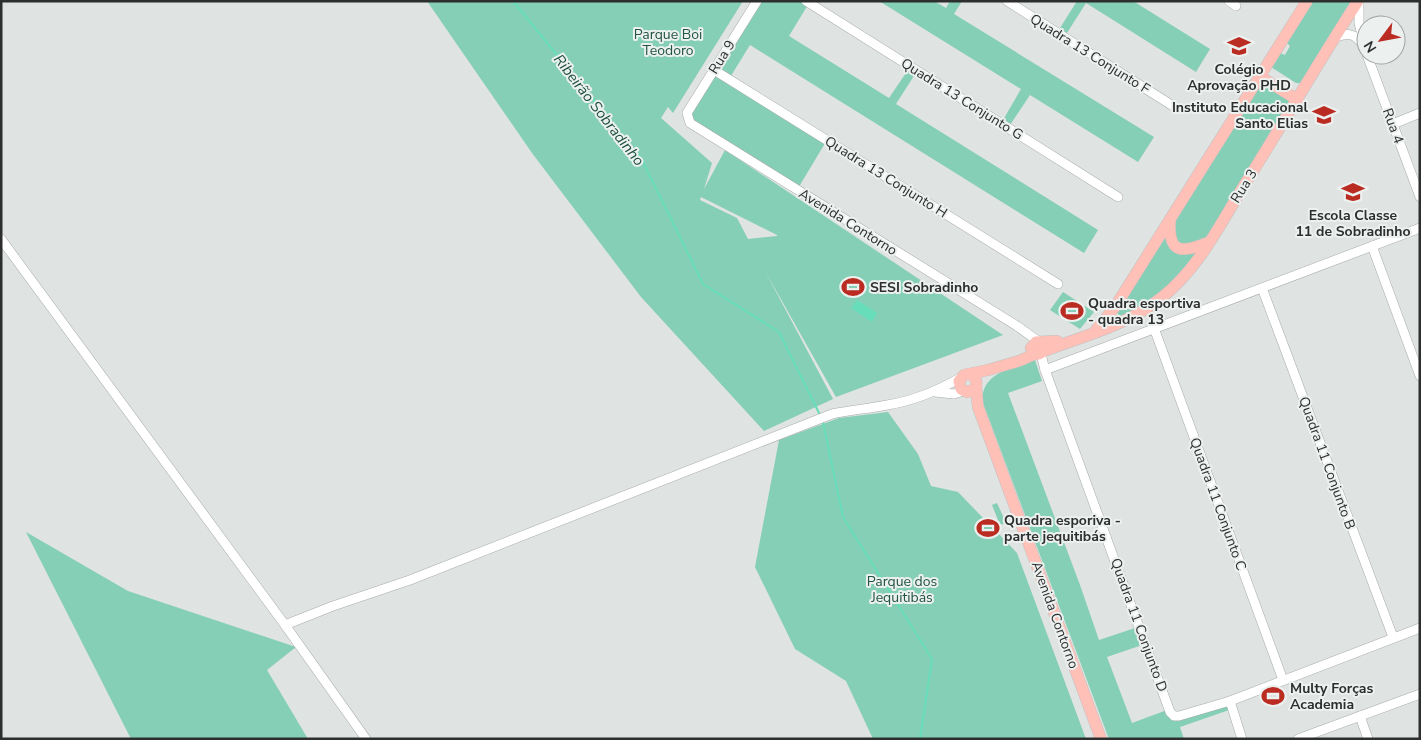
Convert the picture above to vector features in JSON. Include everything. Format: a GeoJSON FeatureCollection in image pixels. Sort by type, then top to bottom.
{"type":"FeatureCollection","features":[{"type":"Feature","properties":{"kind":"main road"},"geometry":{"type":"LineString","coordinates":[[1093,333],[1115,307],[1307,1]]}},
{"type":"Feature","properties":{"kind":"main road","name":"Rua 3"},"geometry":{"type":"LineString","coordinates":[[1038,348],[1093,333],[1145,310],[1182,278],[1209,242],[1298,100],[1334,38],[1359,1]]}},
{"type":"Feature","properties":{"kind":"main road"},"geometry":{"type":"LineString","coordinates":[[1259,76],[1298,100]]}},
{"type":"Feature","properties":{"kind":"main road"},"geometry":{"type":"LineString","coordinates":[[1170,218],[1170,236],[1177,248],[1182,250],[1190,249],[1209,242]]}},
{"type":"Feature","properties":{"kind":"main road"},"geometry":{"type":"LineString","coordinates":[[1115,307],[1120,316],[1126,319]]}},
{"type":"Feature","properties":{"kind":"main road"},"geometry":{"type":"LineString","coordinates":[[964,391],[973,391],[968,380],[1038,348]]}},
{"type":"Feature","properties":{"kind":"main road","name":"Avenida Contorno"},"geometry":{"type":"LineString","coordinates":[[968,380],[1102,739]]}},
{"type":"Feature","properties":{"kind":"main road","name":"Avenida Contorno"},"geometry":{"type":"LineString","coordinates":[[964,391],[978,406]]}},
{"type":"Feature","properties":{"kind":"street","name":"Rua 9"},"geometry":{"type":"LineString","coordinates":[[687,113],[757,1]]}},
{"type":"Feature","properties":{"kind":"street","name":"Quadra 13 Conjunto G"},"geometry":{"type":"LineString","coordinates":[[806,1],[1118,197]]}},
{"type":"Feature","properties":{"kind":"street","name":"Quadra 13 Conjunto F"},"geometry":{"type":"LineString","coordinates":[[1007,1],[1173,106]]}},
{"type":"Feature","properties":{"kind":"street","name":"Rua 4"},"geometry":{"type":"LineString","coordinates":[[1358,15],[1359,1]]}},
{"type":"Feature","properties":{"kind":"street"},"geometry":{"type":"LineString","coordinates":[[1334,38],[1347,33],[1353,35],[1356,39]]}},
{"type":"Feature","properties":{"kind":"street","name":"Rua 4"},"geometry":{"type":"LineString","coordinates":[[1371,65],[1420,197]]}},
{"type":"Feature","properties":{"kind":"street","name":"Quadra 13 Conjunto H"},"geometry":{"type":"LineString","coordinates":[[714,70],[1058,284]]}},
{"type":"Feature","properties":{"kind":"street","name":"Avenida Contorno"},"geometry":{"type":"LineString","coordinates":[[687,113],[687,118],[696,128],[1017,326],[1038,348]]}},
{"type":"Feature","properties":{"kind":"street"},"geometry":{"type":"LineString","coordinates":[[1393,124],[1420,113]]}},
{"type":"Feature","properties":{"kind":"street"},"geometry":{"type":"LineString","coordinates":[[1045,370],[1420,228]]}},
{"type":"Feature","properties":{"kind":"street"},"geometry":{"type":"LineString","coordinates":[[1,239],[285,625],[366,739]]}},
{"type":"Feature","properties":{"kind":"street"},"geometry":{"type":"LineString","coordinates":[[1372,246],[1420,376]]}},
{"type":"Feature","properties":{"kind":"street","name":"Quadra 11 Conjunto B"},"geometry":{"type":"LineString","coordinates":[[1262,288],[1392,638]]}},
{"type":"Feature","properties":{"kind":"street","name":"Quadra 11 Conjunto C"},"geometry":{"type":"LineString","coordinates":[[1154,328],[1283,680]]}},
{"type":"Feature","properties":{"kind":"street","name":"Quadra 11 Conjunto D"},"geometry":{"type":"LineString","coordinates":[[1038,348],[1170,712],[1174,716],[1179,716],[1230,701]]}},
{"type":"Feature","properties":{"kind":"street"},"geometry":{"type":"LineString","coordinates":[[285,625],[419,576],[832,414],[887,405],[968,380]]}},
{"type":"Feature","properties":{"kind":"street"},"geometry":{"type":"LineString","coordinates":[[934,392],[952,394],[964,391]]}},
{"type":"Feature","properties":{"kind":"street"},"geometry":{"type":"LineString","coordinates":[[1242,739],[1230,701],[1420,628]]}},
{"type":"Feature","properties":{"kind":"street"},"geometry":{"type":"LineString","coordinates":[[1298,739],[1420,694]]}},
{"type":"Feature","properties":{"kind":"street"},"geometry":{"type":"LineString","coordinates":[[1360,716],[1368,739]]}},
{"type":"Feature","properties":{"kind":"green space","name":"Parque Boi Teodoro"},"geometry":{"type":"Polygon","coordinates":[[[427,1],[743,1],[673,113],[668,107],[661,118],[712,163],[704,189],[725,150],[1003,335],[836,397],[765,271],[833,399],[764,431],[641,297],[532,153],[427,1]],[[701,197],[700,200],[737,218],[748,239],[777,235],[701,197]]]}},
{"type":"Feature","properties":{"kind":"green space"},"geometry":{"type":"Polygon","coordinates":[[[757,1],[806,1],[809,3],[789,36],[889,98],[910,67],[917,71],[896,104],[1098,230],[1084,253],[750,45],[729,79],[827,140],[797,190],[687,118],[757,1]]]}},
{"type":"Feature","properties":{"kind":"green space"},"geometry":{"type":"Polygon","coordinates":[[[879,1],[934,1],[946,8],[950,1],[962,1],[954,14],[1154,137],[1138,162],[1030,95],[1010,125],[1003,120],[1021,89],[879,1]]]}},
{"type":"Feature","properties":{"kind":"green space"},"geometry":{"type":"Polygon","coordinates":[[[1077,1],[1133,1],[1210,49],[1196,72],[1086,3],[1067,33],[1060,28],[1077,1]]]}},
{"type":"Feature","properties":{"kind":"green space"},"geometry":{"type":"Polygon","coordinates":[[[1313,1],[1351,1],[1300,83],[1296,83],[1271,67],[1280,53],[1285,55],[1290,46],[1287,43],[1313,1]]]}},
{"type":"Feature","properties":{"kind":"green space"},"geometry":{"type":"Polygon","coordinates":[[[1259,76],[1298,100],[1177,284],[1122,317],[1118,314],[1115,307],[1259,76]]]}},
{"type":"Feature","properties":{"kind":"green space","name":"Quadra esportiva - quadra 13"},"geometry":{"type":"Polygon","coordinates":[[[1063,292],[1094,312],[1080,329],[1050,310],[1063,292]]]}},
{"type":"Feature","properties":{"kind":"green space"},"geometry":{"type":"Polygon","coordinates":[[[1035,360],[1042,381],[1008,393],[1099,640],[1135,628],[1145,644],[1107,657],[1132,723],[1167,710],[1172,714],[1230,701],[1232,709],[1180,727],[1184,739],[1109,739],[983,403],[983,393],[986,385],[992,378],[1008,369],[1035,360]]]}},
{"type":"Feature","properties":{"kind":"green space","name":"Parque dos Jequitibás"},"geometry":{"type":"Polygon","coordinates":[[[888,412],[918,454],[931,486],[958,492],[985,520],[991,517],[997,532],[1017,553],[1086,739],[873,739],[846,681],[795,649],[755,567],[779,440],[839,418],[888,412]]]}},
{"type":"Feature","properties":{"kind":"green space"},"geometry":{"type":"Polygon","coordinates":[[[997,503],[1006,523],[1000,525],[992,505],[997,503]]]}},
{"type":"Feature","properties":{"kind":"green space"},"geometry":{"type":"Polygon","coordinates":[[[26,532],[128,591],[296,647],[267,670],[308,739],[131,739],[26,532]]]}},
{"type":"Feature","properties":{"kind":"shaded area"},"geometry":{"type":"Polygon","coordinates":[[[857,300],[877,313],[872,322],[851,308],[857,300]]]}},
{"type":"Feature","properties":{"kind":"waterway","name":"Ribeirão Sobradinho"},"geometry":{"type":"LineString","coordinates":[[513,1],[641,158],[703,284],[779,332],[820,415]]}},
{"type":"Feature","properties":{"kind":"waterway","name":"Ribeirão Sobradinho"},"geometry":{"type":"LineString","coordinates":[[823,422],[843,517],[932,659],[920,739]]}},
{"type":"Feature","properties":{"kind":"place","name":"Colégio Aprovação PHD"},"geometry":{"type":"Point","coordinates":[1239,46]}},
{"type":"Feature","properties":{"kind":"place","name":"Instituto Educacional Santo Elias"},"geometry":{"type":"Point","coordinates":[1324,115]}},
{"type":"Feature","properties":{"kind":"place","name":"Escola Classe 11 de Sobradinho"},"geometry":{"type":"Point","coordinates":[1353,192]}},
{"type":"Feature","properties":{"kind":"place","name":"SESI Sobradinho"},"geometry":{"type":"Point","coordinates":[853,287]}},
{"type":"Feature","properties":{"kind":"place","name":"Quadra esportiva - quadra 13"},"geometry":{"type":"Point","coordinates":[1072,311]}},
{"type":"Feature","properties":{"kind":"place","name":"Quadra esporiva - parte jequitibás"},"geometry":{"type":"Point","coordinates":[988,528]}},
{"type":"Feature","properties":{"kind":"place","name":"Multy Forças Academia"},"geometry":{"type":"Point","coordinates":[1273,696]}}]}
